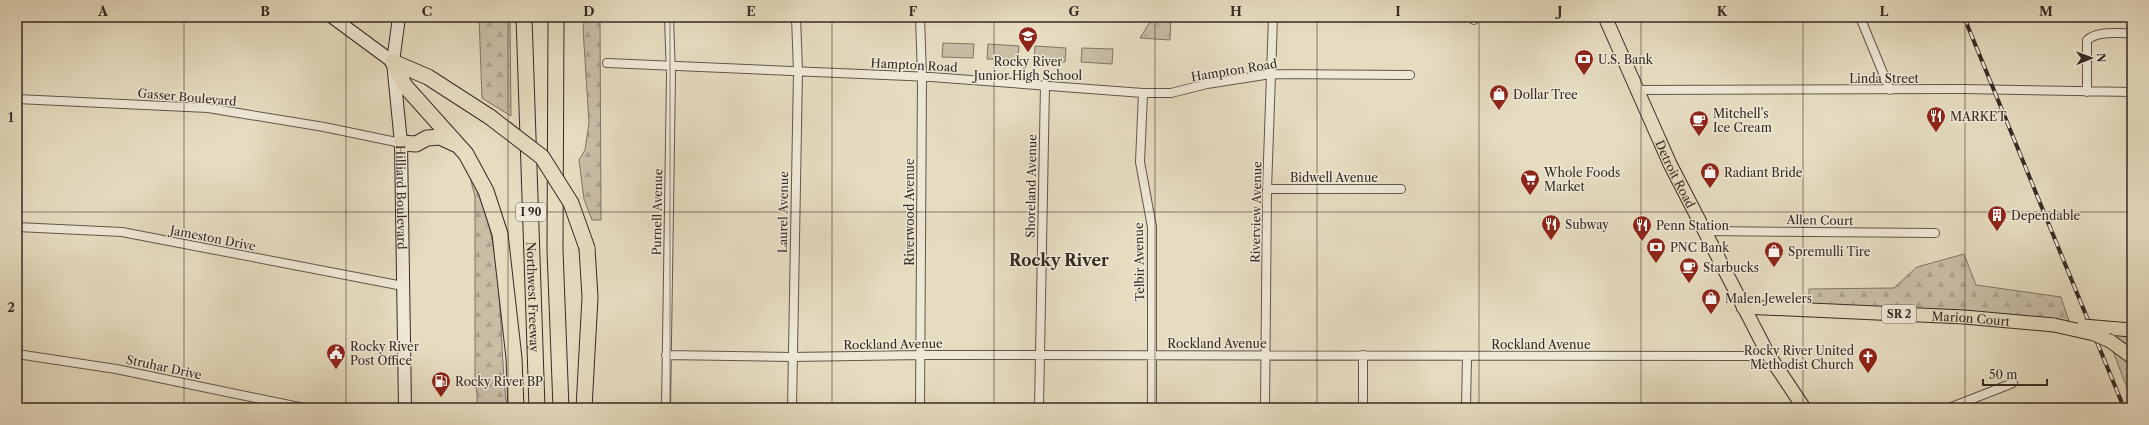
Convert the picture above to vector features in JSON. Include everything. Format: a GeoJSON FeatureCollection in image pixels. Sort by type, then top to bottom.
{"type":"FeatureCollection","features":[{"type":"Feature","properties":{"kind":"highway","name":"Northwest Freeway"},"geometry":{"type":"LineString","coordinates":[[524,17],[537,408]]}},
{"type":"Feature","properties":{"kind":"highway","name":"Northwest Freeway"},"geometry":{"type":"LineString","coordinates":[[556,17],[555,250],[561,408]]}},
{"type":"Feature","properties":{"kind":"highway"},"geometry":{"type":"LineString","coordinates":[[393,62],[428,77],[490,117],[542,157],[571,203],[586,248],[590,298],[584,408]]}},
{"type":"Feature","properties":{"kind":"highway"},"geometry":{"type":"LineString","coordinates":[[393,62],[405,86],[464,151],[486,191],[500,234],[514,358],[516,408]]}},
{"type":"Feature","properties":{"kind":"highway"},"geometry":{"type":"LineString","coordinates":[[401,143],[416,144],[427,138],[440,137],[455,144],[464,151]]}},
{"type":"Feature","properties":{"kind":"main road"},"geometry":{"type":"LineString","coordinates":[[332,17],[393,62]]}},
{"type":"Feature","properties":{"kind":"main road","name":"Hilliard Boulevard"},"geometry":{"type":"LineString","coordinates":[[398,17],[393,62],[401,143],[405,408]]}},
{"type":"Feature","properties":{"kind":"main road","name":"Detroit Road"},"geometry":{"type":"LineString","coordinates":[[1605,17],[1670,164],[1704,231],[1768,354],[1804,408]]}},
{"type":"Feature","properties":{"kind":"main road","name":"Marion Court"},"geometry":{"type":"LineString","coordinates":[[1743,307],[1964,317],[2054,325]]}},
{"type":"Feature","properties":{"kind":"main road","name":"SR 2"},"geometry":{"type":"LineString","coordinates":[[2054,325],[2132,330]]}},
{"type":"Feature","properties":{"kind":"main road","name":"SR 2"},"geometry":{"type":"LineString","coordinates":[[2054,325],[2094,334],[2110,341],[2132,357]]}},
{"type":"Feature","properties":{"kind":"street","name":"Purnell Avenue"},"geometry":{"type":"LineString","coordinates":[[666,408],[671,66],[669,17]]}},
{"type":"Feature","properties":{"kind":"street","name":"Laurel Avenue"},"geometry":{"type":"LineString","coordinates":[[792,408],[798,72],[796,17]]}},
{"type":"Feature","properties":{"kind":"street","name":"Riverwood Avenue"},"geometry":{"type":"LineString","coordinates":[[920,17],[922,77],[920,408]]}},
{"type":"Feature","properties":{"kind":"street","name":"Riverview Avenue"},"geometry":{"type":"LineString","coordinates":[[1265,408],[1267,355],[1267,189],[1273,17]]}},
{"type":"Feature","properties":{"kind":"street"},"geometry":{"type":"LineString","coordinates":[[1860,17],[1890,90]]}},
{"type":"Feature","properties":{"kind":"street"},"geometry":{"type":"LineString","coordinates":[[2087,92],[2087,40],[2093,36],[2103,34],[2132,33]]}},
{"type":"Feature","properties":{"kind":"street","name":"Hampton Road"},"geometry":{"type":"LineString","coordinates":[[606,63],[922,77],[1045,84],[1143,93],[1171,93],[1207,84],[1271,74],[1410,75]]}},
{"type":"Feature","properties":{"kind":"street","name":"Shoreland Avenue"},"geometry":{"type":"LineString","coordinates":[[1039,408],[1045,84]]}},
{"type":"Feature","properties":{"kind":"street","name":"Linda Street"},"geometry":{"type":"LineString","coordinates":[[1636,90],[1962,89],[2132,92]]}},
{"type":"Feature","properties":{"kind":"street","name":"Telbir Avenue"},"geometry":{"type":"LineString","coordinates":[[1143,93],[1140,162],[1152,227],[1152,408]]}},
{"type":"Feature","properties":{"kind":"street","name":"Gasser Boulevard"},"geometry":{"type":"LineString","coordinates":[[17,99],[208,108],[324,127],[401,143]]}},
{"type":"Feature","properties":{"kind":"street","name":"Bidwell Avenue"},"geometry":{"type":"LineString","coordinates":[[1267,189],[1401,189]]}},
{"type":"Feature","properties":{"kind":"street","name":"Jameston Drive"},"geometry":{"type":"LineString","coordinates":[[17,227],[122,232],[403,286]]}},
{"type":"Feature","properties":{"kind":"street","name":"Allen Court"},"geometry":{"type":"LineString","coordinates":[[1704,231],[1936,233]]}},
{"type":"Feature","properties":{"kind":"street","name":"Struhar Drive"},"geometry":{"type":"LineString","coordinates":[[17,354],[116,369],[304,408]]}},
{"type":"Feature","properties":{"kind":"street","name":"Rockland Avenue"},"geometry":{"type":"LineString","coordinates":[[666,355],[792,357],[920,355],[1756,356],[1768,354]]}},
{"type":"Feature","properties":{"kind":"street"},"geometry":{"type":"LineString","coordinates":[[1363,355],[1363,408]]}},
{"type":"Feature","properties":{"kind":"street"},"geometry":{"type":"LineString","coordinates":[[1466,408],[1467,356]]}},
{"type":"Feature","properties":{"kind":"street"},"geometry":{"type":"LineString","coordinates":[[1949,408],[2013,383]]}},
{"type":"Feature","properties":{"kind":"green space"},"geometry":{"type":"Polygon","coordinates":[[[479,17],[510,17],[511,116],[482,98],[479,17]]]}},
{"type":"Feature","properties":{"kind":"green space"},"geometry":{"type":"Polygon","coordinates":[[[585,17],[600,17],[601,220],[592,220],[584,199],[579,160],[585,150],[589,123],[583,28],[585,17]]]}},
{"type":"Feature","properties":{"kind":"green space"},"geometry":{"type":"Polygon","coordinates":[[[1153,17],[1171,17],[1170,40],[1140,38],[1153,17]]]}},
{"type":"Feature","properties":{"kind":"green space"},"geometry":{"type":"Polygon","coordinates":[[[943,43],[974,44],[973,58],[942,57],[943,43]]]}},
{"type":"Feature","properties":{"kind":"green space"},"geometry":{"type":"Polygon","coordinates":[[[988,44],[1019,46],[1018,60],[987,59],[988,44]]]}},
{"type":"Feature","properties":{"kind":"green space"},"geometry":{"type":"Polygon","coordinates":[[[1035,46],[1066,48],[1065,62],[1034,61],[1035,46]]]}},
{"type":"Feature","properties":{"kind":"green space"},"geometry":{"type":"Polygon","coordinates":[[[1082,48],[1113,49],[1112,64],[1081,62],[1082,48]]]}},
{"type":"Feature","properties":{"kind":"green space"},"geometry":{"type":"Polygon","coordinates":[[[469,174],[481,200],[490,228],[495,258],[507,408],[477,408],[475,382],[475,196],[469,174]]]}},
{"type":"Feature","properties":{"kind":"green space"},"geometry":{"type":"Polygon","coordinates":[[[1964,254],[1976,285],[2061,297],[2069,321],[1809,304],[1809,289],[1894,288],[1917,267],[1964,254]]]}},
{"type":"Feature","properties":{"kind":"green space"},"geometry":{"type":"Polygon","coordinates":[[[2106,333],[2132,335],[2132,401],[2106,333]]]}},
{"type":"Feature","properties":{"kind":"railway"},"geometry":{"type":"LineString","coordinates":[[1964,17],[2124,408]]}},
{"type":"Feature","properties":{"kind":"place","name":"Rocky River Junior High School"},"geometry":{"type":"Point","coordinates":[1028,53]}},
{"type":"Feature","properties":{"kind":"place","name":"U.S. Bank"},"geometry":{"type":"Point","coordinates":[1584,76]}},
{"type":"Feature","properties":{"kind":"place","name":"Dollar Tree"},"geometry":{"type":"Point","coordinates":[1499,111]}},
{"type":"Feature","properties":{"kind":"place","name":"MARKET"},"geometry":{"type":"Point","coordinates":[1936,133]}},
{"type":"Feature","properties":{"kind":"place","name":"Mitchell's Ice Cream"},"geometry":{"type":"Point","coordinates":[1699,137]}},
{"type":"Feature","properties":{"kind":"place","name":"Radiant Bride"},"geometry":{"type":"Point","coordinates":[1710,189]}},
{"type":"Feature","properties":{"kind":"place","name":"Whole Foods Market"},"geometry":{"type":"Point","coordinates":[1530,196]}},
{"type":"Feature","properties":{"kind":"place","name":"Dependable"},"geometry":{"type":"Point","coordinates":[1997,232]}},
{"type":"Feature","properties":{"kind":"place","name":"Subway"},"geometry":{"type":"Point","coordinates":[1551,241]}},
{"type":"Feature","properties":{"kind":"place","name":"Penn Station"},"geometry":{"type":"Point","coordinates":[1642,242]}},
{"type":"Feature","properties":{"kind":"place","name":"PNC Bank"},"geometry":{"type":"Point","coordinates":[1656,264]}},
{"type":"Feature","properties":{"kind":"place","name":"Spremulli Tire"},"geometry":{"type":"Point","coordinates":[1774,268]}},
{"type":"Feature","properties":{"kind":"place","name":"Starbucks"},"geometry":{"type":"Point","coordinates":[1689,284]}},
{"type":"Feature","properties":{"kind":"place","name":"Malen Jewelers"},"geometry":{"type":"Point","coordinates":[1711,315]}},
{"type":"Feature","properties":{"kind":"place","name":"Rocky River Post Office"},"geometry":{"type":"Point","coordinates":[336,370]}},
{"type":"Feature","properties":{"kind":"place","name":"Rocky River United Methodist Church"},"geometry":{"type":"Point","coordinates":[1868,374]}},
{"type":"Feature","properties":{"kind":"place","name":"Rocky River BP"},"geometry":{"type":"Point","coordinates":[441,398]}},
{"type":"Feature","properties":{"kind":"district","name":"Rocky River"},"geometry":{"type":"Point","coordinates":[1059,260]}}]}
